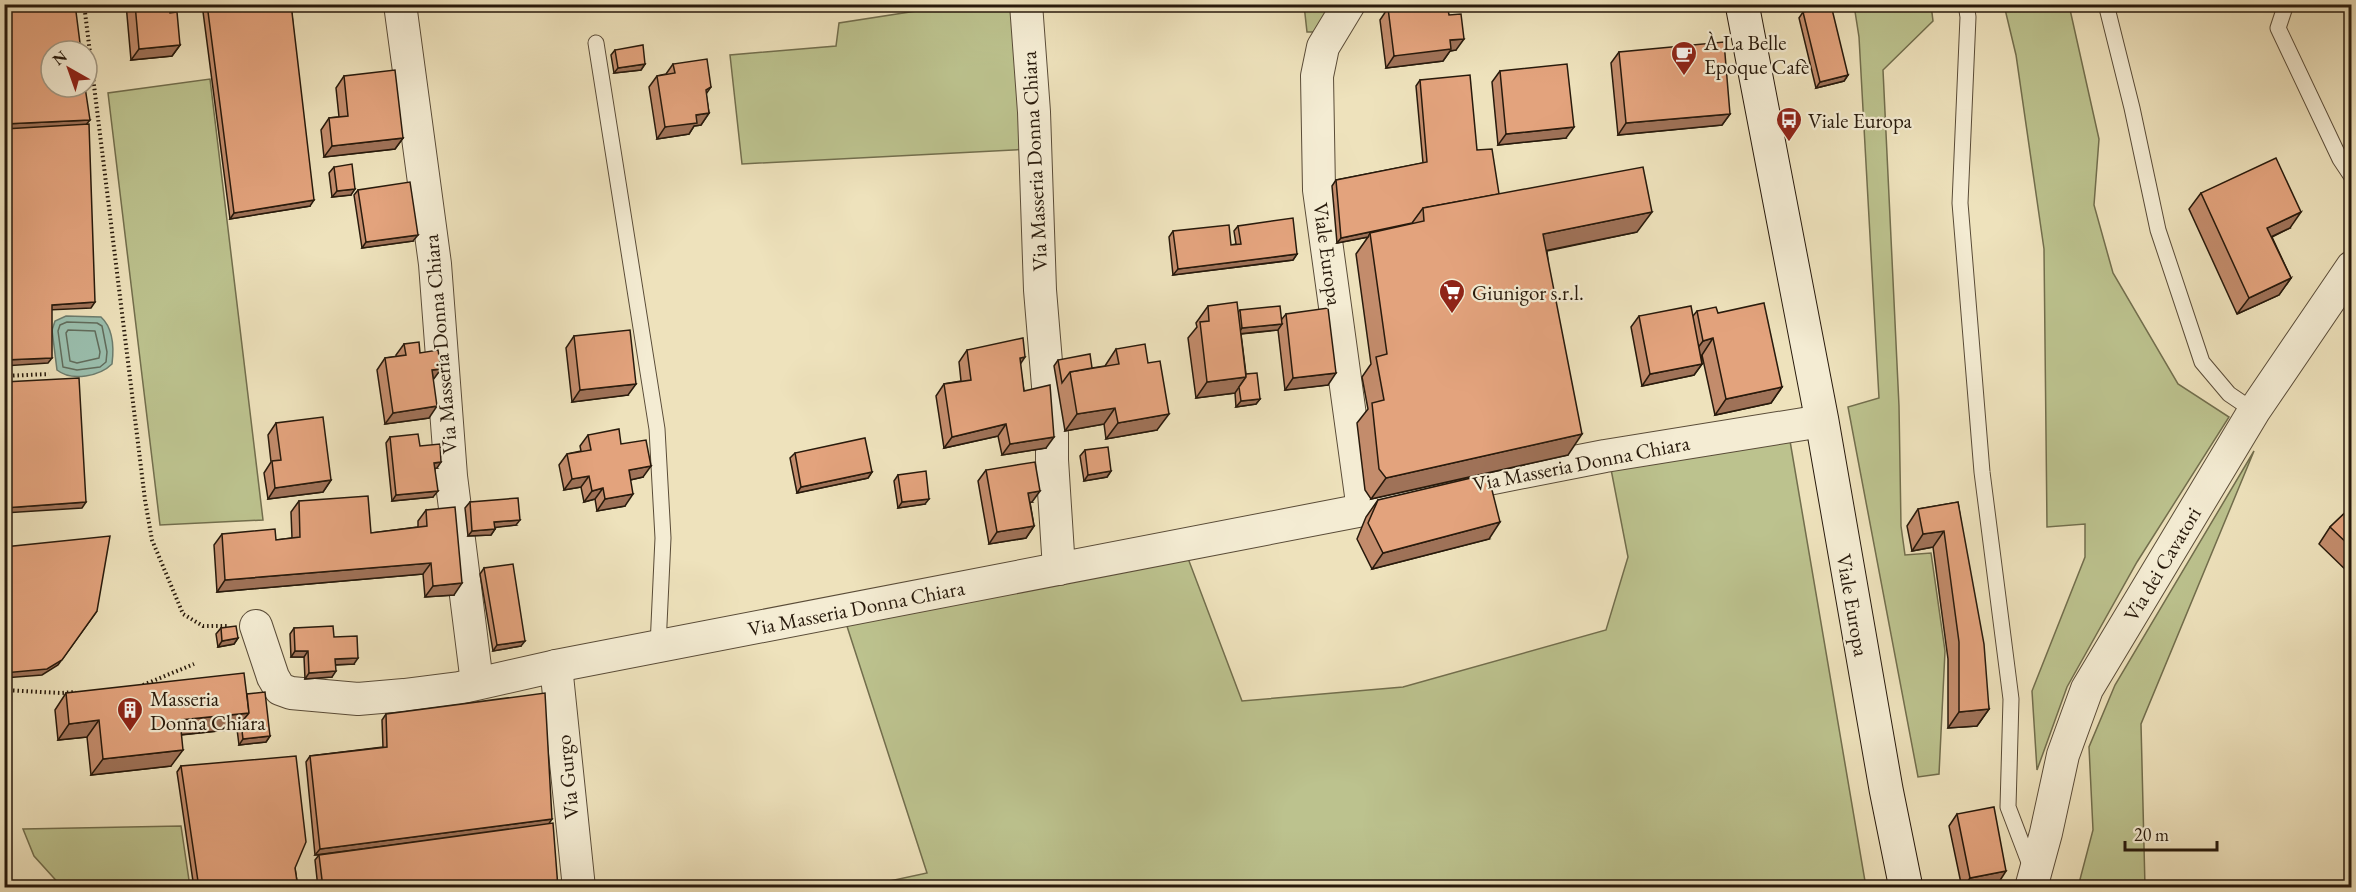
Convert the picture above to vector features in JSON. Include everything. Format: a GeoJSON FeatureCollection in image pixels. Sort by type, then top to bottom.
{"type":"FeatureCollection","features":[{"type":"Feature","properties":{"kind":"street","name":"Via Masseria Donna Chiara"},"geometry":{"type":"LineString","coordinates":[[400,4],[435,264],[451,476],[477,683]]}},
{"type":"Feature","properties":{"kind":"street","name":"Via Masseria Donna Chiara"},"geometry":{"type":"LineString","coordinates":[[1026,4],[1034,112],[1040,290],[1052,434],[1059,569]]}},
{"type":"Feature","properties":{"kind":"street","name":"Viale Europa"},"geometry":{"type":"LineString","coordinates":[[1349,4],[1323,47],[1317,76],[1319,190],[1363,510]]}},
{"type":"Feature","properties":{"kind":"street","name":"Viale Europa"},"geometry":{"type":"LineString","coordinates":[[1742,4],[1822,421],[1884,778],[1906,888]]}},
{"type":"Feature","properties":{"kind":"street","name":"Via dei Cavatori"},"geometry":{"type":"LineString","coordinates":[[2033,882],[2063,755],[2087,690],[2254,411],[2352,267]]}},
{"type":"Feature","properties":{"kind":"street","name":"Via Masseria Donna Chiara"},"geometry":{"type":"LineString","coordinates":[[256,626],[273,677],[280,689],[291,693],[358,699],[405,695],[477,683],[1363,510],[1493,478],[1605,456],[1822,421]]}},
{"type":"Feature","properties":{"kind":"street","name":"Via Gurgo"},"geometry":{"type":"LineString","coordinates":[[556,666],[579,888]]}},
{"type":"Feature","properties":{"kind":"lane"},"geometry":{"type":"LineString","coordinates":[[1966,4],[1968,17],[1960,203],[1982,472],[2011,699],[2008,807],[2033,882]]}},
{"type":"Feature","properties":{"kind":"lane"},"geometry":{"type":"LineString","coordinates":[[2106,4],[2132,108],[2158,230],[2202,362],[2229,394],[2254,411]]}},
{"type":"Feature","properties":{"kind":"lane"},"geometry":{"type":"LineString","coordinates":[[2286,4],[2278,28],[2340,159],[2352,177]]}},
{"type":"Feature","properties":{"kind":"lane"},"geometry":{"type":"LineString","coordinates":[[596,43],[657,429],[663,538],[658,646]]}},
{"type":"Feature","properties":{"kind":"path"},"geometry":{"type":"LineString","coordinates":[[84,4],[145,500],[152,540],[183,614],[203,626],[256,626]]}},
{"type":"Feature","properties":{"kind":"path"},"geometry":{"type":"LineString","coordinates":[[4,376],[49,374]]}},
{"type":"Feature","properties":{"kind":"path"},"geometry":{"type":"LineString","coordinates":[[139,687],[194,664]]}},
{"type":"Feature","properties":{"kind":"path"},"geometry":{"type":"LineString","coordinates":[[4,690],[83,692]]}},
{"type":"Feature","properties":{"kind":"green space"},"geometry":{"type":"Polygon","coordinates":[[[955,5],[1018,5],[1032,149],[742,164],[730,55],[836,46],[839,23],[955,5]]]}},
{"type":"Feature","properties":{"kind":"green space"},"geometry":{"type":"Polygon","coordinates":[[[1304,5],[1342,5],[1325,32],[1307,32],[1304,5]]]}},
{"type":"Feature","properties":{"kind":"green space"},"geometry":{"type":"Polygon","coordinates":[[[1854,5],[1931,5],[1933,21],[1883,70],[1899,406],[1901,526],[1905,555],[1931,553],[1945,651],[1939,774],[1918,777],[1848,407],[1879,398],[1859,37],[1854,5]]]}},
{"type":"Feature","properties":{"kind":"green space"},"geometry":{"type":"Polygon","coordinates":[[[2004,5],[2069,5],[2099,139],[2094,205],[2113,273],[2178,384],[2229,417],[2137,562],[2067,687],[2037,770],[2032,691],[2085,557],[2085,524],[2047,527],[2044,249],[2016,55],[2004,5]]]}},
{"type":"Feature","properties":{"kind":"green space"},"geometry":{"type":"Polygon","coordinates":[[[210,79],[263,520],[160,525],[108,93],[210,79]]]}},
{"type":"Feature","properties":{"kind":"green space"},"geometry":{"type":"Polygon","coordinates":[[[1789,435],[1866,887],[862,887],[927,873],[844,617],[1186,553],[1242,701],[1403,687],[1606,630],[1628,557],[1610,464],[1789,435]]]}},
{"type":"Feature","properties":{"kind":"green space"},"geometry":{"type":"Polygon","coordinates":[[[2254,451],[2141,724],[2145,887],[2078,887],[2093,830],[2089,747],[2115,685],[2254,451]]]}},
{"type":"Feature","properties":{"kind":"green space"},"geometry":{"type":"Polygon","coordinates":[[[181,826],[190,887],[62,887],[34,856],[23,829],[181,826]]]}},
{"type":"Feature","properties":{"kind":"water"},"geometry":{"type":"Polygon","coordinates":[[[66,316],[101,317],[112,339],[112,364],[100,372],[78,377],[63,374],[57,370],[52,330],[55,321],[66,316]]]}},
{"type":"Feature","properties":{"kind":"building"},"geometry":{"type":"Polygon","coordinates":[[[4,4],[75,4],[79,39],[39,39],[39,99],[87,99],[90,120],[4,124],[4,4]]]}},
{"type":"Feature","properties":{"kind":"building"},"geometry":{"type":"Polygon","coordinates":[[[135,4],[169,4],[170,13],[177,12],[180,45],[139,49],[135,4]]]}},
{"type":"Feature","properties":{"kind":"building"},"geometry":{"type":"Polygon","coordinates":[[[207,4],[291,4],[314,200],[234,213],[207,4]]]}},
{"type":"Feature","properties":{"kind":"building"},"geometry":{"type":"Polygon","coordinates":[[[1420,4],[1447,4],[1449,15],[1461,14],[1464,39],[1450,40],[1451,49],[1394,56],[1388,8],[1420,4]]]}},
{"type":"Feature","properties":{"kind":"building"},"geometry":{"type":"Polygon","coordinates":[[[1831,5],[1848,75],[1820,82],[1803,12],[1831,5]]]}},
{"type":"Feature","properties":{"kind":"building"},"geometry":{"type":"Polygon","coordinates":[[[1724,42],[1730,114],[1626,123],[1619,52],[1724,42]]]}},
{"type":"Feature","properties":{"kind":"building"},"geometry":{"type":"Polygon","coordinates":[[[643,45],[645,64],[618,68],[615,50],[643,45]]]}},
{"type":"Feature","properties":{"kind":"building"},"geometry":{"type":"Polygon","coordinates":[[[707,59],[711,87],[706,90],[709,113],[696,115],[697,123],[665,127],[657,76],[675,73],[673,64],[707,59]]]}},
{"type":"Feature","properties":{"kind":"building"},"geometry":{"type":"Polygon","coordinates":[[[1567,64],[1574,127],[1506,134],[1500,71],[1567,64]]]}},
{"type":"Feature","properties":{"kind":"building"},"geometry":{"type":"Polygon","coordinates":[[[395,70],[403,138],[332,146],[329,118],[348,116],[344,76],[395,70]]]}},
{"type":"Feature","properties":{"kind":"building"},"geometry":{"type":"Polygon","coordinates":[[[1470,75],[1477,150],[1492,149],[1499,194],[1423,208],[1412,223],[1341,238],[1336,180],[1427,162],[1420,80],[1470,75]]]}},
{"type":"Feature","properties":{"kind":"building"},"geometry":{"type":"Polygon","coordinates":[[[89,124],[95,302],[52,305],[52,358],[4,360],[4,129],[89,124]]]}},
{"type":"Feature","properties":{"kind":"building"},"geometry":{"type":"Polygon","coordinates":[[[2276,158],[2301,212],[2267,228],[2291,278],[2249,298],[2201,193],[2276,158]]]}},
{"type":"Feature","properties":{"kind":"building"},"geometry":{"type":"Polygon","coordinates":[[[352,164],[355,189],[337,191],[334,167],[352,164]]]}},
{"type":"Feature","properties":{"kind":"building","name":"Giunigor s.r.l."},"geometry":{"type":"Polygon","coordinates":[[[1643,167],[1652,212],[1543,234],[1582,434],[1386,478],[1379,469],[1372,403],[1384,400],[1376,357],[1387,354],[1370,233],[1424,221],[1423,208],[1643,167]]]}},
{"type":"Feature","properties":{"kind":"building"},"geometry":{"type":"Polygon","coordinates":[[[410,182],[418,235],[366,242],[358,190],[410,182]]]}},
{"type":"Feature","properties":{"kind":"building"},"geometry":{"type":"Polygon","coordinates":[[[1293,218],[1297,254],[1178,269],[1173,231],[1229,225],[1231,245],[1241,244],[1238,226],[1293,218]]]}},
{"type":"Feature","properties":{"kind":"building"},"geometry":{"type":"Polygon","coordinates":[[[1237,302],[1246,377],[1207,382],[1200,322],[1209,321],[1208,306],[1237,302]]]}},
{"type":"Feature","properties":{"kind":"building"},"geometry":{"type":"Polygon","coordinates":[[[1764,303],[1782,387],[1726,399],[1713,338],[1703,341],[1697,311],[1716,307],[1718,313],[1764,303]]]}},
{"type":"Feature","properties":{"kind":"building"},"geometry":{"type":"Polygon","coordinates":[[[1280,306],[1282,324],[1242,328],[1240,310],[1280,306]]]}},
{"type":"Feature","properties":{"kind":"building"},"geometry":{"type":"Polygon","coordinates":[[[1691,306],[1702,364],[1650,374],[1639,316],[1691,306]]]}},
{"type":"Feature","properties":{"kind":"building"},"geometry":{"type":"Polygon","coordinates":[[[1328,308],[1336,373],[1293,378],[1286,314],[1328,308]]]}},
{"type":"Feature","properties":{"kind":"building"},"geometry":{"type":"Polygon","coordinates":[[[630,330],[636,384],[580,390],[574,336],[630,330]]]}},
{"type":"Feature","properties":{"kind":"building"},"geometry":{"type":"Polygon","coordinates":[[[1023,338],[1025,357],[1020,358],[1024,391],[1050,385],[1054,437],[1010,444],[1006,424],[952,437],[944,384],[971,380],[967,350],[1023,338]]]}},
{"type":"Feature","properties":{"kind":"building"},"geometry":{"type":"Polygon","coordinates":[[[419,342],[420,353],[438,350],[441,369],[432,370],[437,406],[393,413],[385,358],[406,355],[404,344],[419,342]]]}},
{"type":"Feature","properties":{"kind":"building"},"geometry":{"type":"Polygon","coordinates":[[[1145,344],[1148,363],[1160,361],[1169,414],[1118,423],[1115,408],[1077,414],[1070,372],[1119,364],[1116,349],[1145,344]]]}},
{"type":"Feature","properties":{"kind":"building"},"geometry":{"type":"Polygon","coordinates":[[[1090,354],[1092,368],[1070,372],[1062,383],[1058,360],[1090,354]]]}},
{"type":"Feature","properties":{"kind":"building"},"geometry":{"type":"Polygon","coordinates":[[[1257,373],[1260,399],[1241,401],[1239,387],[1246,374],[1257,373]]]}},
{"type":"Feature","properties":{"kind":"building"},"geometry":{"type":"Polygon","coordinates":[[[79,378],[86,502],[4,508],[4,382],[79,378]]]}},
{"type":"Feature","properties":{"kind":"building"},"geometry":{"type":"Polygon","coordinates":[[[323,417],[331,480],[275,488],[272,461],[281,460],[276,423],[323,417]]]}},
{"type":"Feature","properties":{"kind":"building"},"geometry":{"type":"Polygon","coordinates":[[[619,429],[621,444],[646,440],[651,466],[629,470],[633,494],[605,499],[603,488],[592,491],[589,476],[572,479],[567,454],[591,450],[588,435],[619,429]]]}},
{"type":"Feature","properties":{"kind":"building"},"geometry":{"type":"Polygon","coordinates":[[[418,434],[420,446],[440,444],[441,462],[434,463],[438,491],[396,495],[390,437],[418,434]]]}},
{"type":"Feature","properties":{"kind":"building"},"geometry":{"type":"Polygon","coordinates":[[[865,438],[872,472],[801,487],[795,453],[865,438]]]}},
{"type":"Feature","properties":{"kind":"building"},"geometry":{"type":"Polygon","coordinates":[[[1108,447],[1111,471],[1088,475],[1085,450],[1108,447]]]}},
{"type":"Feature","properties":{"kind":"building"},"geometry":{"type":"Polygon","coordinates":[[[1035,462],[1040,491],[1028,493],[1034,526],[997,532],[986,470],[1035,462]]]}},
{"type":"Feature","properties":{"kind":"building"},"geometry":{"type":"Polygon","coordinates":[[[926,471],[929,499],[902,502],[898,475],[926,471]]]}},
{"type":"Feature","properties":{"kind":"building"},"geometry":{"type":"Polygon","coordinates":[[[1488,474],[1500,522],[1383,553],[1368,523],[1378,500],[1488,474]]]}},
{"type":"Feature","properties":{"kind":"building"},"geometry":{"type":"Polygon","coordinates":[[[368,496],[371,533],[427,526],[426,510],[455,507],[462,583],[433,586],[431,563],[225,580],[222,534],[275,529],[276,540],[300,537],[299,501],[368,496]]]}},
{"type":"Feature","properties":{"kind":"building"},"geometry":{"type":"Polygon","coordinates":[[[518,498],[520,520],[494,522],[495,529],[472,531],[470,502],[518,498]]]}},
{"type":"Feature","properties":{"kind":"building"},"geometry":{"type":"Polygon","coordinates":[[[1958,502],[1984,644],[1989,709],[1959,712],[1959,642],[1944,531],[1923,534],[1918,509],[1958,502]]]}},
{"type":"Feature","properties":{"kind":"building"},"geometry":{"type":"Polygon","coordinates":[[[2352,506],[2352,548],[2330,527],[2352,506]]]}},
{"type":"Feature","properties":{"kind":"building"},"geometry":{"type":"Polygon","coordinates":[[[110,536],[97,611],[62,660],[47,669],[4,673],[4,547],[110,536]]]}},
{"type":"Feature","properties":{"kind":"building"},"geometry":{"type":"Polygon","coordinates":[[[513,564],[525,641],[497,645],[484,568],[513,564]]]}},
{"type":"Feature","properties":{"kind":"building"},"geometry":{"type":"Polygon","coordinates":[[[236,626],[238,638],[222,641],[221,628],[236,626]]]}},
{"type":"Feature","properties":{"kind":"building"},"geometry":{"type":"Polygon","coordinates":[[[333,626],[334,637],[357,636],[358,658],[335,659],[336,671],[309,673],[308,651],[295,651],[294,628],[333,626]]]}},
{"type":"Feature","properties":{"kind":"building","name":"Masseria Donna Chiara"},"geometry":{"type":"Polygon","coordinates":[[[244,673],[249,713],[180,720],[183,750],[103,759],[99,720],[69,724],[66,693],[244,673]]]}},
{"type":"Feature","properties":{"kind":"building"},"geometry":{"type":"Polygon","coordinates":[[[265,692],[270,736],[243,739],[241,723],[249,713],[247,694],[265,692]]]}},
{"type":"Feature","properties":{"kind":"building"},"geometry":{"type":"Polygon","coordinates":[[[545,693],[552,819],[320,849],[310,756],[387,747],[386,714],[545,693]]]}},
{"type":"Feature","properties":{"kind":"building"},"geometry":{"type":"Polygon","coordinates":[[[296,756],[306,842],[295,868],[298,888],[199,888],[181,766],[296,756]]]}},
{"type":"Feature","properties":{"kind":"building"},"geometry":{"type":"Polygon","coordinates":[[[1994,807],[2006,871],[1970,878],[1957,814],[1994,807]]]}},
{"type":"Feature","properties":{"kind":"building"},"geometry":{"type":"Polygon","coordinates":[[[553,823],[558,888],[323,888],[319,855],[553,823]]]}},
{"type":"Feature","properties":{"kind":"place","name":"À La Belle Epoque Cafè"},"geometry":{"type":"Point","coordinates":[1684,77]}},
{"type":"Feature","properties":{"kind":"place","name":"Viale Europa"},"geometry":{"type":"Point","coordinates":[1789,143]}},
{"type":"Feature","properties":{"kind":"place","name":"Giunigor s.r.l."},"geometry":{"type":"Point","coordinates":[1452,315]}},
{"type":"Feature","properties":{"kind":"place","name":"Masseria Donna Chiara"},"geometry":{"type":"Point","coordinates":[130,733]}}]}
